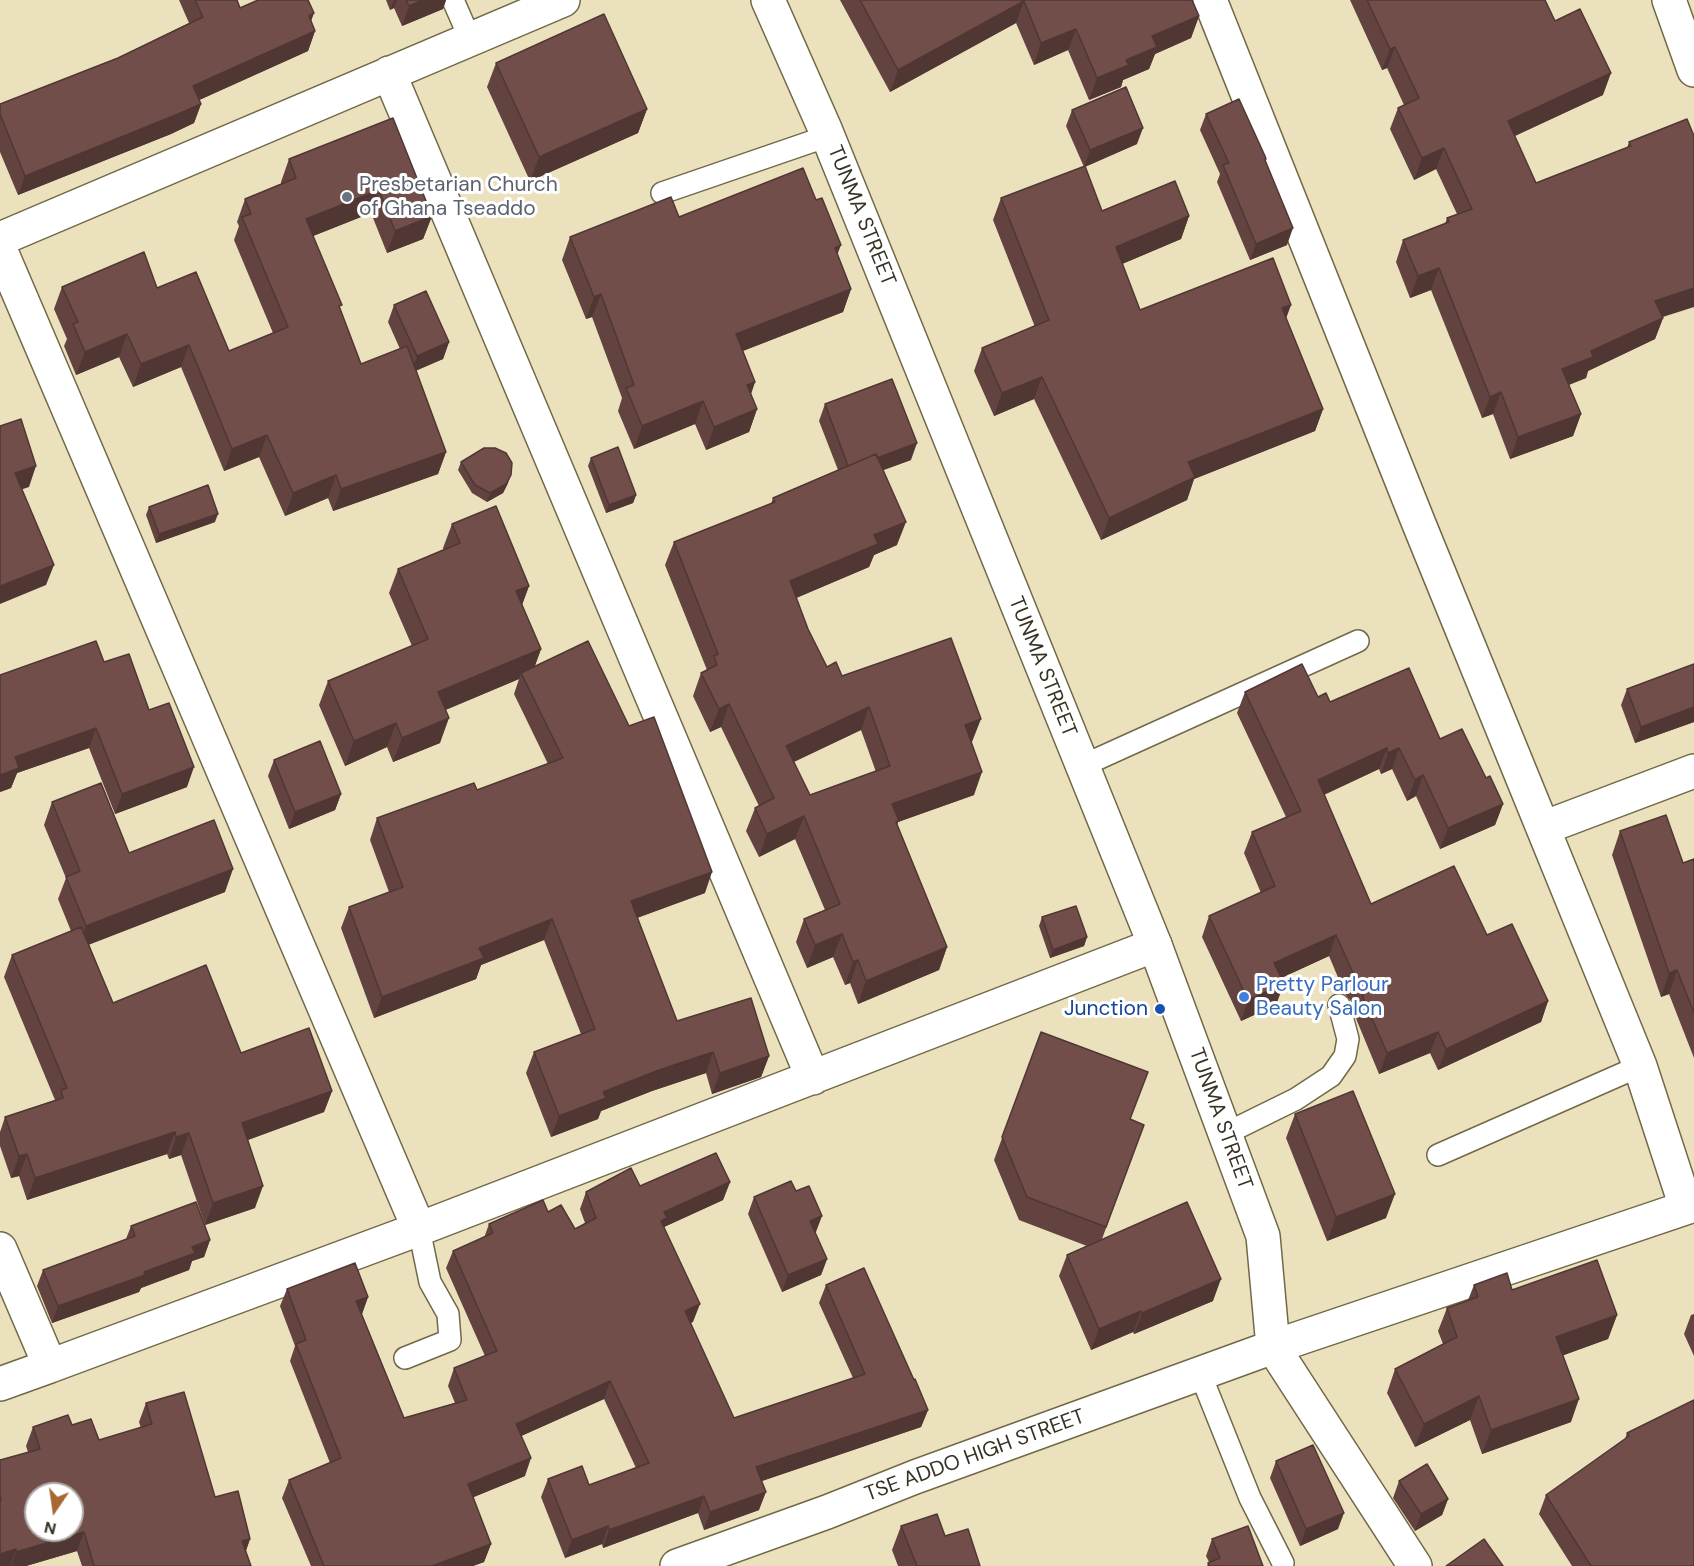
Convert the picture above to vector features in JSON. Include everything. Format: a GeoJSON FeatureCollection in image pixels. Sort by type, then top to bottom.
{"type":"FeatureCollection","features":[{"type":"Feature","properties":{"kind":"street"},"geometry":{"type":"LineString","coordinates":[[0,239],[563,0]]}},
{"type":"Feature","properties":{"kind":"street","name":"TUNMA STREET"},"geometry":{"type":"LineString","coordinates":[[768,0],[828,136],[1155,945],[1263,1236],[1273,1347]]}},
{"type":"Feature","properties":{"kind":"street"},"geometry":{"type":"LineString","coordinates":[[1210,0],[1410,501],[1640,1066],[1690,1206]]}},
{"type":"Feature","properties":{"kind":"street"},"geometry":{"type":"LineString","coordinates":[[1669,0],[1694,70]]}},
{"type":"Feature","properties":{"kind":"street"},"geometry":{"type":"LineString","coordinates":[[389,73],[813,1078]]}},
{"type":"Feature","properties":{"kind":"street"},"geometry":{"type":"LineString","coordinates":[[0,249],[418,1229]]}},
{"type":"Feature","properties":{"kind":"street"},"geometry":{"type":"LineString","coordinates":[[1543,828],[1694,771]]}},
{"type":"Feature","properties":{"kind":"street"},"geometry":{"type":"LineString","coordinates":[[0,1383],[418,1229],[1155,945]]}},
{"type":"Feature","properties":{"kind":"street","name":"TSE ADDO HIGH STREET"},"geometry":{"type":"LineString","coordinates":[[692,1563],[915,1477],[1273,1347],[1690,1206]]}},
{"type":"Feature","properties":{"kind":"street"},"geometry":{"type":"LineString","coordinates":[[0,1249],[50,1366]]}},
{"type":"Feature","properties":{"kind":"street"},"geometry":{"type":"LineString","coordinates":[[1273,1347],[1415,1566]]}},
{"type":"Feature","properties":{"kind":"lane"},"geometry":{"type":"LineString","coordinates":[[453,0],[470,39]]}},
{"type":"Feature","properties":{"kind":"lane"},"geometry":{"type":"LineString","coordinates":[[662,193],[828,136]]}},
{"type":"Feature","properties":{"kind":"lane"},"geometry":{"type":"LineString","coordinates":[[1082,766],[1358,640]]}},
{"type":"Feature","properties":{"kind":"lane"},"geometry":{"type":"LineString","coordinates":[[1225,1134],[1296,1099],[1331,1076],[1345,1056],[1348,1040],[1339,1005]]}},
{"type":"Feature","properties":{"kind":"lane"},"geometry":{"type":"LineString","coordinates":[[1438,1155],[1640,1066]]}},
{"type":"Feature","properties":{"kind":"lane"},"geometry":{"type":"LineString","coordinates":[[405,1358],[450,1340],[448,1314],[430,1282],[418,1229]]}},
{"type":"Feature","properties":{"kind":"lane"},"geometry":{"type":"LineString","coordinates":[[1200,1374],[1250,1498],[1283,1563]]}},
{"type":"Feature","properties":{"kind":"building"},"geometry":{"type":"Polygon","coordinates":[[[195,0],[237,0],[240,8],[258,0],[308,0],[314,13],[309,16],[315,31],[193,86],[201,104],[25,176],[0,114],[0,104],[118,58],[203,17],[195,0]]]}},
{"type":"Feature","properties":{"kind":"building"},"geometry":{"type":"Polygon","coordinates":[[[406,0],[423,0],[409,6],[406,0]]]}},
{"type":"Feature","properties":{"kind":"building"},"geometry":{"type":"Polygon","coordinates":[[[860,0],[1192,0],[1199,16],[1152,36],[1157,47],[1126,60],[1129,65],[1097,78],[1076,29],[1041,43],[1024,1],[898,70],[860,0]]]}},
{"type":"Feature","properties":{"kind":"building"},"geometry":{"type":"Polygon","coordinates":[[[1367,0],[1545,0],[1555,21],[1580,9],[1611,73],[1508,121],[1536,183],[1631,146],[1629,142],[1687,119],[1694,136],[1694,288],[1655,301],[1663,318],[1591,351],[1593,357],[1562,369],[1581,414],[1518,437],[1501,392],[1490,397],[1439,268],[1418,276],[1403,240],[1449,222],[1447,218],[1472,209],[1444,148],[1422,158],[1398,108],[1419,98],[1395,47],[1390,49],[1367,0]]]}},
{"type":"Feature","properties":{"kind":"building"},"geometry":{"type":"Polygon","coordinates":[[[604,14],[647,109],[539,157],[496,63],[604,14]]]}},
{"type":"Feature","properties":{"kind":"building"},"geometry":{"type":"Polygon","coordinates":[[[1126,87],[1143,128],[1090,150],[1072,110],[1126,87]]]}},
{"type":"Feature","properties":{"kind":"building"},"geometry":{"type":"Polygon","coordinates":[[[1239,99],[1265,156],[1293,228],[1256,244],[1223,165],[1229,163],[1206,114],[1239,99]]]}},
{"type":"Feature","properties":{"kind":"building"},"geometry":{"type":"Polygon","coordinates":[[[393,118],[432,216],[395,231],[379,190],[306,219],[342,305],[339,306],[361,364],[407,346],[446,452],[341,489],[336,475],[293,493],[267,435],[232,449],[189,345],[141,364],[127,334],[85,352],[73,324],[78,322],[62,287],[144,252],[157,288],[196,272],[229,351],[288,327],[242,217],[251,214],[245,199],[296,178],[289,159],[393,118]]]}},
{"type":"Feature","properties":{"kind":"building"},"geometry":{"type":"Polygon","coordinates":[[[1085,166],[1102,211],[1175,181],[1189,216],[1116,247],[1140,310],[1273,258],[1291,305],[1282,308],[1323,409],[1188,462],[1195,477],[1109,518],[1042,377],[1002,393],[982,348],[1049,320],[1001,198],[1085,166]]]}},
{"type":"Feature","properties":{"kind":"building"},"geometry":{"type":"Polygon","coordinates":[[[803,168],[816,200],[822,198],[841,245],[835,248],[851,289],[736,334],[755,382],[747,385],[757,409],[714,427],[703,401],[642,426],[626,388],[634,385],[601,294],[594,297],[570,237],[671,197],[679,217],[803,168]]]}},
{"type":"Feature","properties":{"kind":"building"},"geometry":{"type":"Polygon","coordinates":[[[426,291],[449,342],[417,356],[394,305],[426,291]]]}},
{"type":"Feature","properties":{"kind":"building"},"geometry":{"type":"Polygon","coordinates":[[[892,379],[917,443],[877,458],[876,454],[848,466],[825,404],[892,379]]]}},
{"type":"Feature","properties":{"kind":"building"},"geometry":{"type":"Polygon","coordinates":[[[21,419],[36,466],[15,473],[54,565],[0,586],[0,426],[21,419]]]}},
{"type":"Feature","properties":{"kind":"building"},"geometry":{"type":"Polygon","coordinates":[[[618,447],[636,495],[609,505],[591,458],[618,447]]]}},
{"type":"Feature","properties":{"kind":"building"},"geometry":{"type":"Polygon","coordinates":[[[484,448],[495,448],[506,453],[512,463],[511,475],[506,484],[490,493],[475,485],[461,462],[484,448]]]}},
{"type":"Feature","properties":{"kind":"building"},"geometry":{"type":"Polygon","coordinates":[[[876,454],[906,522],[874,535],[878,544],[790,581],[808,629],[827,667],[836,662],[842,676],[951,638],[981,719],[965,725],[982,772],[892,804],[899,821],[896,822],[947,947],[866,981],[858,960],[853,962],[842,934],[815,945],[804,919],[840,904],[804,816],[767,834],[755,808],[774,798],[729,704],[719,709],[701,673],[717,665],[714,656],[718,654],[674,542],[775,502],[773,498],[876,454]],[[869,707],[786,746],[810,795],[890,766],[869,707]]]}},
{"type":"Feature","properties":{"kind":"building"},"geometry":{"type":"Polygon","coordinates":[[[208,485],[218,514],[159,534],[149,507],[208,485]]]}},
{"type":"Feature","properties":{"kind":"building"},"geometry":{"type":"Polygon","coordinates":[[[496,506],[529,586],[516,591],[541,649],[438,692],[449,718],[402,738],[396,723],[354,741],[328,681],[428,639],[398,569],[460,543],[452,524],[496,506]]]}},
{"type":"Feature","properties":{"kind":"building"},"geometry":{"type":"Polygon","coordinates":[[[96,641],[104,662],[129,654],[149,710],[169,703],[194,767],[122,794],[96,728],[15,757],[19,768],[0,775],[0,675],[96,641]]]}},
{"type":"Feature","properties":{"kind":"building"},"geometry":{"type":"Polygon","coordinates":[[[588,641],[629,726],[654,717],[712,872],[631,901],[677,1021],[751,998],[769,1056],[720,1073],[713,1052],[603,1092],[606,1098],[559,1116],[534,1052],[595,1029],[552,919],[479,948],[484,958],[382,997],[349,907],[403,887],[377,818],[474,783],[477,790],[563,758],[521,673],[588,641]]]}},
{"type":"Feature","properties":{"kind":"building"},"geometry":{"type":"Polygon","coordinates":[[[1302,664],[1318,697],[1326,693],[1330,702],[1409,668],[1440,739],[1462,729],[1486,778],[1490,776],[1503,804],[1448,828],[1423,775],[1415,780],[1399,748],[1388,753],[1387,748],[1318,780],[1371,904],[1454,866],[1487,935],[1512,924],[1548,1001],[1446,1049],[1438,1032],[1387,1053],[1364,1000],[1359,980],[1353,973],[1336,935],[1274,963],[1284,984],[1248,1000],[1209,916],[1275,886],[1252,832],[1301,811],[1245,692],[1302,664]]]}},
{"type":"Feature","properties":{"kind":"building"},"geometry":{"type":"Polygon","coordinates":[[[1694,664],[1694,707],[1641,727],[1627,689],[1694,664]]]}},
{"type":"Feature","properties":{"kind":"building"},"geometry":{"type":"Polygon","coordinates":[[[320,741],[341,794],[295,812],[274,760],[320,741]]]}},
{"type":"Feature","properties":{"kind":"building"},"geometry":{"type":"Polygon","coordinates":[[[101,783],[129,853],[214,820],[233,869],[86,926],[66,877],[80,871],[52,802],[101,783]]]}},
{"type":"Feature","properties":{"kind":"building"},"geometry":{"type":"Polygon","coordinates":[[[1666,815],[1683,863],[1694,859],[1694,1013],[1677,970],[1669,973],[1620,831],[1666,815]]]}},
{"type":"Feature","properties":{"kind":"building"},"geometry":{"type":"Polygon","coordinates":[[[1076,906],[1087,937],[1053,950],[1042,917],[1076,906]]]}},
{"type":"Feature","properties":{"kind":"building"},"geometry":{"type":"Polygon","coordinates":[[[81,927],[113,1003],[206,965],[241,1053],[309,1028],[332,1091],[242,1123],[263,1186],[213,1203],[189,1133],[176,1137],[175,1132],[35,1178],[27,1154],[19,1156],[5,1117],[63,1098],[61,1090],[67,1088],[12,955],[81,927]]]}},
{"type":"Feature","properties":{"kind":"building"},"geometry":{"type":"Polygon","coordinates":[[[1041,1032],[1148,1072],[1130,1119],[1144,1125],[1106,1227],[1027,1197],[1002,1137],[1041,1032]]]}},
{"type":"Feature","properties":{"kind":"building"},"geometry":{"type":"Polygon","coordinates":[[[1353,1091],[1395,1194],[1336,1217],[1295,1114],[1353,1091]]]}},
{"type":"Feature","properties":{"kind":"building"},"geometry":{"type":"Polygon","coordinates":[[[716,1153],[730,1182],[664,1212],[667,1218],[661,1221],[700,1304],[685,1311],[734,1418],[865,1374],[826,1285],[864,1268],[928,1410],[756,1467],[766,1492],[710,1512],[704,1496],[609,1530],[608,1526],[572,1540],[548,1479],[582,1466],[589,1485],[649,1463],[610,1381],[516,1424],[531,1458],[468,1484],[491,1544],[432,1566],[324,1566],[289,1480],[341,1458],[296,1344],[306,1340],[287,1289],[355,1263],[368,1297],[356,1301],[404,1418],[467,1400],[454,1368],[497,1351],[453,1251],[493,1233],[489,1224],[543,1200],[548,1212],[561,1205],[575,1229],[596,1218],[586,1192],[631,1168],[640,1186],[716,1153]]]}},
{"type":"Feature","properties":{"kind":"building"},"geometry":{"type":"Polygon","coordinates":[[[791,1181],[796,1191],[809,1186],[822,1216],[810,1221],[827,1259],[788,1275],[754,1197],[791,1181]]]}},
{"type":"Feature","properties":{"kind":"building"},"geometry":{"type":"Polygon","coordinates":[[[196,1202],[210,1240],[192,1247],[195,1253],[144,1272],[145,1275],[58,1306],[43,1270],[135,1236],[131,1226],[196,1202]]]}},
{"type":"Feature","properties":{"kind":"building"},"geometry":{"type":"Polygon","coordinates":[[[1187,1202],[1221,1279],[1099,1329],[1067,1255],[1187,1202]]]}},
{"type":"Feature","properties":{"kind":"building"},"geometry":{"type":"Polygon","coordinates":[[[1597,1260],[1617,1315],[1556,1337],[1579,1399],[1491,1430],[1479,1396],[1424,1424],[1395,1369],[1457,1337],[1447,1308],[1478,1297],[1474,1285],[1507,1273],[1512,1290],[1597,1260]]]}},
{"type":"Feature","properties":{"kind":"building"},"geometry":{"type":"Polygon","coordinates":[[[184,1392],[215,1497],[238,1491],[250,1539],[242,1541],[251,1566],[94,1566],[84,1532],[84,1482],[24,1482],[24,1542],[50,1542],[0,1554],[0,1460],[40,1449],[33,1427],[68,1415],[72,1425],[91,1419],[99,1440],[152,1424],[146,1403],[184,1392]]]}},
{"type":"Feature","properties":{"kind":"building"},"geometry":{"type":"Polygon","coordinates":[[[1694,1400],[1694,1566],[1591,1566],[1546,1495],[1629,1436],[1627,1433],[1694,1400]]]}},
{"type":"Feature","properties":{"kind":"building"},"geometry":{"type":"Polygon","coordinates":[[[1313,1445],[1344,1513],[1306,1529],[1276,1461],[1313,1445]]]}},
{"type":"Feature","properties":{"kind":"building"},"geometry":{"type":"Polygon","coordinates":[[[1427,1464],[1448,1499],[1421,1514],[1399,1481],[1427,1464]]]}},
{"type":"Feature","properties":{"kind":"building"},"geometry":{"type":"Polygon","coordinates":[[[937,1514],[945,1536],[968,1529],[980,1566],[917,1566],[901,1526],[937,1514]]]}},
{"type":"Feature","properties":{"kind":"building"},"geometry":{"type":"Polygon","coordinates":[[[1248,1526],[1263,1566],[1209,1566],[1208,1563],[1220,1558],[1212,1539],[1248,1526]]]}},
{"type":"Feature","properties":{"kind":"building"},"geometry":{"type":"Polygon","coordinates":[[[1484,1539],[1503,1566],[1446,1566],[1484,1539]]]}},
{"type":"Feature","properties":{"kind":"place","name":"Presbetarian Church of Ghana Tseaddo"},"geometry":{"type":"Point","coordinates":[347,197]}},
{"type":"Feature","properties":{"kind":"place","name":"Pretty Parlour Beauty Salon"},"geometry":{"type":"Point","coordinates":[1244,997]}},
{"type":"Feature","properties":{"kind":"place","name":"Junction"},"geometry":{"type":"Point","coordinates":[1160,1009]}}]}
